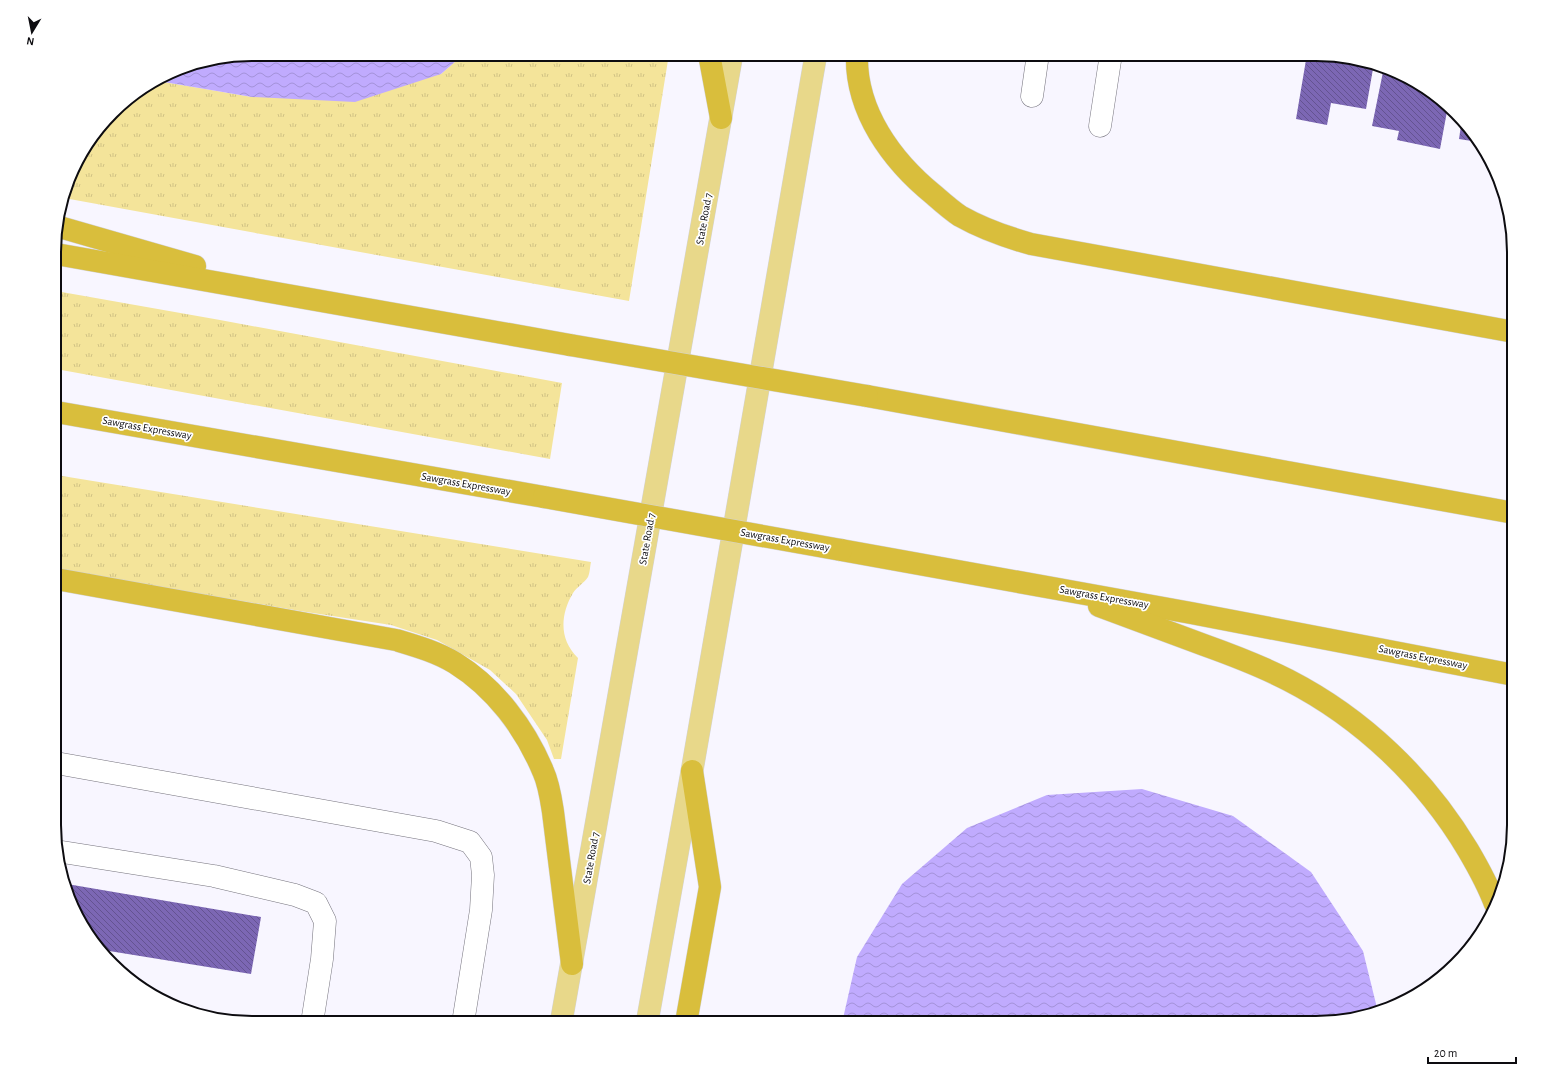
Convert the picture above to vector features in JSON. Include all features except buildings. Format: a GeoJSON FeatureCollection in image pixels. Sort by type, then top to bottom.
{"type":"FeatureCollection","features":[{"type":"Feature","properties":{"kind":"highway"},"geometry":{"type":"LineString","coordinates":[[710,61],[722,118]]}},
{"type":"Feature","properties":{"kind":"highway"},"geometry":{"type":"LineString","coordinates":[[857,61],[860,90],[875,128],[903,166],[918,183],[959,215],[1008,238],[1030,244],[1507,331]]}},
{"type":"Feature","properties":{"kind":"highway"},"geometry":{"type":"LineString","coordinates":[[63,228],[318,300]]}},
{"type":"Feature","properties":{"kind":"highway"},"geometry":{"type":"LineString","coordinates":[[61,255],[867,396],[1507,512]]}},
{"type":"Feature","properties":{"kind":"highway","name":"Sawgrass Expressway"},"geometry":{"type":"LineString","coordinates":[[61,413],[1043,586],[1507,674]]}},
{"type":"Feature","properties":{"kind":"highway"},"geometry":{"type":"LineString","coordinates":[[61,580],[396,640],[436,653],[455,662],[471,674],[490,691],[519,725],[544,772],[550,793],[553,812],[572,964]]}},
{"type":"Feature","properties":{"kind":"highway"},"geometry":{"type":"LineString","coordinates":[[1043,586],[1258,666],[1287,679],[1347,716],[1396,758],[1439,806],[1460,836],[1478,867],[1492,898]]}},
{"type":"Feature","properties":{"kind":"highway"},"geometry":{"type":"LineString","coordinates":[[687,1016],[710,887],[692,771]]}},
{"type":"Feature","properties":{"kind":"main road","name":"State Road 7"},"geometry":{"type":"LineString","coordinates":[[562,1016],[731,61]]}},
{"type":"Feature","properties":{"kind":"main road"},"geometry":{"type":"LineString","coordinates":[[647,1016],[692,771],[815,61]]}},
{"type":"Feature","properties":{"kind":"street"},"geometry":{"type":"LineString","coordinates":[[1032,96],[1037,61]]}},
{"type":"Feature","properties":{"kind":"street"},"geometry":{"type":"LineString","coordinates":[[1100,126],[1110,61]]}},
{"type":"Feature","properties":{"kind":"street"},"geometry":{"type":"LineString","coordinates":[[61,764],[436,831],[470,842],[481,857],[483,875],[481,910],[464,1016]]}},
{"type":"Feature","properties":{"kind":"street"},"geometry":{"type":"LineString","coordinates":[[63,852],[214,876],[295,895],[316,903],[325,921],[322,959],[313,1016]]}},
{"type":"Feature","properties":{"kind":"green space"},"geometry":{"type":"Polygon","coordinates":[[[456,61],[668,61],[629,301],[69,199],[76,179],[87,156],[108,126],[136,100],[165,82],[252,97],[441,74],[456,61]]]}},
{"type":"Feature","properties":{"kind":"green space"},"geometry":{"type":"Polygon","coordinates":[[[61,292],[562,383],[550,459],[61,370],[61,292]]]}},
{"type":"Feature","properties":{"kind":"green space"},"geometry":{"type":"Polygon","coordinates":[[[61,476],[591,562],[588,577],[573,593],[564,618],[567,643],[578,658],[561,759],[554,759],[547,740],[516,694],[490,670],[437,640],[391,625],[61,570],[61,476]]]}},
{"type":"Feature","properties":{"kind":"water"},"geometry":{"type":"Polygon","coordinates":[[[240,61],[456,61],[441,74],[355,102],[252,97],[165,82],[191,71],[240,61]]]}},
{"type":"Feature","properties":{"kind":"water"},"geometry":{"type":"Polygon","coordinates":[[[1142,789],[1233,816],[1311,872],[1363,951],[1377,1006],[1328,1016],[844,1016],[857,957],[902,884],[967,828],[1047,795],[1142,789]]]}}]}
